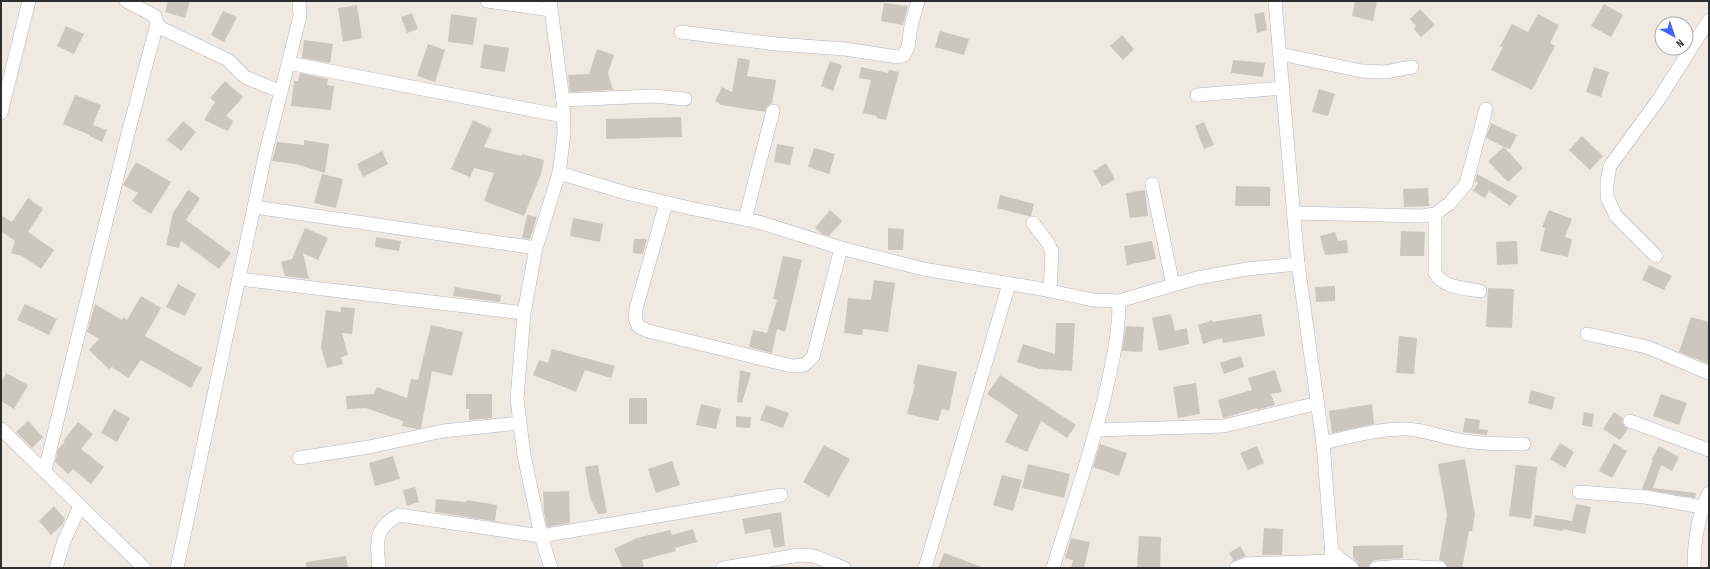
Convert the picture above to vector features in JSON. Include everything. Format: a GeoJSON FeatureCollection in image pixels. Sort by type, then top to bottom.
{"type":"FeatureCollection","features":[{"type":"Feature","properties":{"kind":"street"},"geometry":{"type":"LineString","coordinates":[[1,113],[29,1]]}},
{"type":"Feature","properties":{"kind":"street"},"geometry":{"type":"LineString","coordinates":[[45,470],[127,137],[157,24],[155,16],[126,1]]}},
{"type":"Feature","properties":{"kind":"street"},"geometry":{"type":"LineString","coordinates":[[174,567],[254,207],[300,16],[299,1]]}},
{"type":"Feature","properties":{"kind":"street"},"geometry":{"type":"LineString","coordinates":[[487,1],[550,6],[563,100],[564,134],[559,174],[536,248],[524,313],[517,399],[524,455],[541,536],[551,568]]}},
{"type":"Feature","properties":{"kind":"street"},"geometry":{"type":"LineString","coordinates":[[681,32],[776,44],[845,49],[898,57],[904,55],[908,47],[911,26],[918,1]]}},
{"type":"Feature","properties":{"kind":"street"},"geometry":{"type":"LineString","coordinates":[[1275,1],[1298,264],[1323,443],[1332,560]]}},
{"type":"Feature","properties":{"kind":"street"},"geometry":{"type":"LineString","coordinates":[[1656,256],[1616,216],[1607,197],[1607,183],[1610,166],[1659,99],[1709,20]]}},
{"type":"Feature","properties":{"kind":"street"},"geometry":{"type":"LineString","coordinates":[[157,24],[162,29],[228,60],[245,77],[281,92]]}},
{"type":"Feature","properties":{"kind":"street"},"geometry":{"type":"LineString","coordinates":[[1280,54],[1362,71],[1385,72],[1412,67]]}},
{"type":"Feature","properties":{"kind":"street"},"geometry":{"type":"LineString","coordinates":[[288,63],[563,116]]}},
{"type":"Feature","properties":{"kind":"street"},"geometry":{"type":"LineString","coordinates":[[1197,95],[1282,88]]}},
{"type":"Feature","properties":{"kind":"street"},"geometry":{"type":"LineString","coordinates":[[563,100],[653,96],[685,99]]}},
{"type":"Feature","properties":{"kind":"street"},"geometry":{"type":"LineString","coordinates":[[1294,213],[1422,216],[1435,214],[1449,204],[1466,184],[1486,109]]}},
{"type":"Feature","properties":{"kind":"street"},"geometry":{"type":"LineString","coordinates":[[745,219],[773,111]]}},
{"type":"Feature","properties":{"kind":"street"},"geometry":{"type":"LineString","coordinates":[[559,174],[626,194],[759,222],[841,248],[923,269],[1093,300],[1119,301],[1197,278],[1247,269],[1298,264]]}},
{"type":"Feature","properties":{"kind":"street"},"geometry":{"type":"LineString","coordinates":[[1152,184],[1173,285]]}},
{"type":"Feature","properties":{"kind":"street"},"geometry":{"type":"LineString","coordinates":[[666,203],[636,309],[635,318],[638,326],[648,331],[792,366],[804,365],[813,357],[841,248]]}},
{"type":"Feature","properties":{"kind":"street"},"geometry":{"type":"LineString","coordinates":[[254,207],[536,248]]}},
{"type":"Feature","properties":{"kind":"street"},"geometry":{"type":"LineString","coordinates":[[1435,214],[1435,273],[1438,279],[1445,283],[1480,291]]}},
{"type":"Feature","properties":{"kind":"street"},"geometry":{"type":"LineString","coordinates":[[1033,223],[1048,243],[1052,252],[1050,291]]}},
{"type":"Feature","properties":{"kind":"street"},"geometry":{"type":"LineString","coordinates":[[239,279],[524,313]]}},
{"type":"Feature","properties":{"kind":"street"},"geometry":{"type":"LineString","coordinates":[[925,568],[1009,284]]}},
{"type":"Feature","properties":{"kind":"street"},"geometry":{"type":"LineString","coordinates":[[1053,568],[1097,430],[1119,326],[1119,301]]}},
{"type":"Feature","properties":{"kind":"street"},"geometry":{"type":"LineString","coordinates":[[1587,334],[1646,346],[1709,373]]}},
{"type":"Feature","properties":{"kind":"street"},"geometry":{"type":"LineString","coordinates":[[1097,430],[1224,426],[1318,403]]}},
{"type":"Feature","properties":{"kind":"street"},"geometry":{"type":"LineString","coordinates":[[1630,421],[1709,450]]}},
{"type":"Feature","properties":{"kind":"street"},"geometry":{"type":"LineString","coordinates":[[299,458],[369,447],[443,431],[519,423]]}},
{"type":"Feature","properties":{"kind":"street"},"geometry":{"type":"LineString","coordinates":[[1,429],[45,470],[144,568]]}},
{"type":"Feature","properties":{"kind":"street"},"geometry":{"type":"LineString","coordinates":[[1323,443],[1365,433],[1406,429],[1428,431],[1470,442],[1524,444]]}},
{"type":"Feature","properties":{"kind":"street"},"geometry":{"type":"LineString","coordinates":[[1579,492],[1645,497],[1702,507]]}},
{"type":"Feature","properties":{"kind":"street"},"geometry":{"type":"LineString","coordinates":[[1694,568],[1694,545],[1702,507],[1709,493]]}},
{"type":"Feature","properties":{"kind":"street"},"geometry":{"type":"LineString","coordinates":[[379,568],[379,534],[383,526],[389,520],[399,515],[541,536],[781,495]]}},
{"type":"Feature","properties":{"kind":"street"},"geometry":{"type":"LineString","coordinates":[[56,568],[64,541],[80,506]]}},
{"type":"Feature","properties":{"kind":"street"},"geometry":{"type":"LineString","coordinates":[[723,568],[799,555],[814,556],[844,568]]}},
{"type":"Feature","properties":{"kind":"street"},"geometry":{"type":"LineString","coordinates":[[1236,568],[1246,564],[1332,560],[1352,568]]}},
{"type":"Feature","properties":{"kind":"street"},"geometry":{"type":"LineString","coordinates":[[1376,568],[1402,566],[1440,568]]}},
{"type":"Feature","properties":{"kind":"building"},"geometry":{"type":"Polygon","coordinates":[[[168,1],[190,1],[185,18],[165,12],[168,1]]]}},
{"type":"Feature","properties":{"kind":"building"},"geometry":{"type":"Polygon","coordinates":[[[1355,1],[1377,1],[1373,21],[1352,16],[1355,1]]]}},
{"type":"Feature","properties":{"kind":"building"},"geometry":{"type":"Polygon","coordinates":[[[884,3],[908,6],[903,25],[881,21],[884,3]]]}},
{"type":"Feature","properties":{"kind":"building"},"geometry":{"type":"Polygon","coordinates":[[[1604,4],[1623,15],[1611,37],[1591,26],[1604,4]]]}},
{"type":"Feature","properties":{"kind":"building"},"geometry":{"type":"Polygon","coordinates":[[[357,5],[362,38],[343,42],[338,8],[357,5]]]}},
{"type":"Feature","properties":{"kind":"building"},"geometry":{"type":"Polygon","coordinates":[[[1420,9],[1435,25],[1421,37],[1414,29],[1416,26],[1410,19],[1420,9]]]}},
{"type":"Feature","properties":{"kind":"building"},"geometry":{"type":"Polygon","coordinates":[[[223,11],[237,17],[224,42],[211,35],[223,11]]]}},
{"type":"Feature","properties":{"kind":"building"},"geometry":{"type":"Polygon","coordinates":[[[1264,12],[1267,30],[1257,33],[1254,14],[1264,12]]]}},
{"type":"Feature","properties":{"kind":"building"},"geometry":{"type":"Polygon","coordinates":[[[412,13],[418,29],[407,33],[401,17],[412,13]]]}},
{"type":"Feature","properties":{"kind":"building"},"geometry":{"type":"Polygon","coordinates":[[[451,14],[477,18],[473,45],[448,42],[451,14]]]}},
{"type":"Feature","properties":{"kind":"building"},"geometry":{"type":"Polygon","coordinates":[[[1538,14],[1559,25],[1550,43],[1555,46],[1532,90],[1491,70],[1503,47],[1500,46],[1512,24],[1528,32],[1538,14]]]}},
{"type":"Feature","properties":{"kind":"building"},"geometry":{"type":"Polygon","coordinates":[[[66,26],[84,34],[74,54],[57,46],[66,26]]]}},
{"type":"Feature","properties":{"kind":"building"},"geometry":{"type":"Polygon","coordinates":[[[940,31],[969,39],[964,55],[935,47],[940,31]]]}},
{"type":"Feature","properties":{"kind":"building"},"geometry":{"type":"Polygon","coordinates":[[[1122,35],[1134,49],[1123,60],[1110,46],[1122,35]]]}},
{"type":"Feature","properties":{"kind":"building"},"geometry":{"type":"Polygon","coordinates":[[[304,40],[333,44],[330,63],[302,58],[304,40]]]}},
{"type":"Feature","properties":{"kind":"building"},"geometry":{"type":"Polygon","coordinates":[[[428,44],[445,50],[435,82],[417,76],[428,44]]]}},
{"type":"Feature","properties":{"kind":"building"},"geometry":{"type":"Polygon","coordinates":[[[484,44],[509,48],[505,72],[480,68],[484,44]]]}},
{"type":"Feature","properties":{"kind":"building"},"geometry":{"type":"Polygon","coordinates":[[[597,49],[614,55],[608,73],[613,90],[570,92],[568,75],[589,74],[597,49]]]}},
{"type":"Feature","properties":{"kind":"building"},"geometry":{"type":"Polygon","coordinates":[[[738,58],[750,60],[747,76],[776,80],[772,103],[767,106],[765,112],[721,105],[715,101],[722,87],[732,92],[738,58]]]}},
{"type":"Feature","properties":{"kind":"building"},"geometry":{"type":"Polygon","coordinates":[[[1233,60],[1265,63],[1263,77],[1231,73],[1233,60]]]}},
{"type":"Feature","properties":{"kind":"building"},"geometry":{"type":"Polygon","coordinates":[[[830,61],[842,65],[833,91],[821,86],[830,61]]]}},
{"type":"Feature","properties":{"kind":"building"},"geometry":{"type":"Polygon","coordinates":[[[861,67],[888,73],[889,70],[899,72],[886,120],[876,118],[877,116],[863,113],[871,80],[859,78],[861,67]]]}},
{"type":"Feature","properties":{"kind":"building"},"geometry":{"type":"Polygon","coordinates":[[[1594,67],[1609,72],[1601,97],[1586,92],[1594,67]]]}},
{"type":"Feature","properties":{"kind":"building"},"geometry":{"type":"Polygon","coordinates":[[[300,73],[328,79],[327,85],[334,86],[331,110],[291,106],[294,81],[298,81],[300,73]]]}},
{"type":"Feature","properties":{"kind":"building"},"geometry":{"type":"Polygon","coordinates":[[[225,81],[243,97],[226,116],[233,121],[228,131],[204,120],[215,102],[210,98],[225,81]]]}},
{"type":"Feature","properties":{"kind":"building"},"geometry":{"type":"Polygon","coordinates":[[[1319,89],[1335,94],[1328,116],[1312,112],[1319,89]]]}},
{"type":"Feature","properties":{"kind":"building"},"geometry":{"type":"Polygon","coordinates":[[[75,95],[101,105],[93,125],[107,130],[102,142],[90,135],[63,124],[75,95]]]}},
{"type":"Feature","properties":{"kind":"building"},"geometry":{"type":"Polygon","coordinates":[[[681,117],[682,137],[606,139],[606,119],[681,117]]]}},
{"type":"Feature","properties":{"kind":"building"},"geometry":{"type":"Polygon","coordinates":[[[473,120],[492,129],[484,147],[521,156],[522,154],[544,160],[541,174],[524,216],[484,201],[494,173],[474,168],[470,177],[451,169],[473,120]]]}},
{"type":"Feature","properties":{"kind":"building"},"geometry":{"type":"Polygon","coordinates":[[[183,121],[196,132],[181,151],[167,140],[183,121]]]}},
{"type":"Feature","properties":{"kind":"building"},"geometry":{"type":"Polygon","coordinates":[[[1204,122],[1214,145],[1204,149],[1195,126],[1204,122]]]}},
{"type":"Feature","properties":{"kind":"building"},"geometry":{"type":"Polygon","coordinates":[[[1491,123],[1517,135],[1510,149],[1486,138],[1491,123]]]}},
{"type":"Feature","properties":{"kind":"building"},"geometry":{"type":"Polygon","coordinates":[[[1582,136],[1603,156],[1590,170],[1569,150],[1582,136]]]}},
{"type":"Feature","properties":{"kind":"building"},"geometry":{"type":"Polygon","coordinates":[[[304,140],[329,144],[325,173],[296,164],[272,161],[277,142],[304,145],[304,140]]]}},
{"type":"Feature","properties":{"kind":"building"},"geometry":{"type":"Polygon","coordinates":[[[777,144],[794,147],[790,165],[774,162],[777,144]]]}},
{"type":"Feature","properties":{"kind":"building"},"geometry":{"type":"Polygon","coordinates":[[[1504,147],[1523,168],[1508,182],[1488,161],[1504,147]]]}},
{"type":"Feature","properties":{"kind":"building"},"geometry":{"type":"Polygon","coordinates":[[[814,148],[835,154],[829,174],[808,167],[814,148]]]}},
{"type":"Feature","properties":{"kind":"building"},"geometry":{"type":"Polygon","coordinates":[[[382,151],[388,164],[363,177],[357,164],[382,151]]]}},
{"type":"Feature","properties":{"kind":"building"},"geometry":{"type":"Polygon","coordinates":[[[136,162],[171,182],[151,214],[132,201],[138,193],[123,185],[136,162]]]}},
{"type":"Feature","properties":{"kind":"building"},"geometry":{"type":"Polygon","coordinates":[[[1106,163],[1115,179],[1102,187],[1093,171],[1106,163]]]}},
{"type":"Feature","properties":{"kind":"building"},"geometry":{"type":"Polygon","coordinates":[[[322,174],[343,179],[336,208],[314,203],[322,174]]]}},
{"type":"Feature","properties":{"kind":"building"},"geometry":{"type":"Polygon","coordinates":[[[1477,174],[1518,196],[1510,206],[1489,191],[1485,198],[1473,191],[1478,183],[1475,181],[1477,174]]]}},
{"type":"Feature","properties":{"kind":"building"},"geometry":{"type":"Polygon","coordinates":[[[1236,186],[1270,187],[1270,206],[1235,206],[1236,186]]]}},
{"type":"Feature","properties":{"kind":"building"},"geometry":{"type":"Polygon","coordinates":[[[1428,188],[1429,206],[1404,207],[1403,189],[1428,188]]]}},
{"type":"Feature","properties":{"kind":"building"},"geometry":{"type":"Polygon","coordinates":[[[188,190],[200,198],[186,220],[231,253],[219,269],[181,241],[179,248],[166,245],[173,213],[188,190]]]}},
{"type":"Feature","properties":{"kind":"building"},"geometry":{"type":"Polygon","coordinates":[[[1145,190],[1148,216],[1130,218],[1126,193],[1145,190]]]}},
{"type":"Feature","properties":{"kind":"building"},"geometry":{"type":"Polygon","coordinates":[[[1000,195],[1034,204],[1031,216],[997,208],[1000,195]]]}},
{"type":"Feature","properties":{"kind":"building"},"geometry":{"type":"Polygon","coordinates":[[[28,198],[43,209],[28,232],[54,250],[41,269],[22,256],[11,253],[15,241],[1,231],[1,215],[12,222],[28,198]]]}},
{"type":"Feature","properties":{"kind":"building"},"geometry":{"type":"Polygon","coordinates":[[[830,210],[842,221],[829,236],[822,234],[815,228],[830,210]]]}},
{"type":"Feature","properties":{"kind":"building"},"geometry":{"type":"Polygon","coordinates":[[[1549,210],[1572,219],[1565,237],[1572,239],[1568,257],[1540,251],[1545,228],[1542,227],[1549,210]]]}},
{"type":"Feature","properties":{"kind":"building"},"geometry":{"type":"Polygon","coordinates":[[[527,215],[537,217],[530,239],[522,238],[527,215]]]}},
{"type":"Feature","properties":{"kind":"building"},"geometry":{"type":"Polygon","coordinates":[[[573,218],[603,224],[600,242],[570,236],[573,218]]]}},
{"type":"Feature","properties":{"kind":"building"},"geometry":{"type":"Polygon","coordinates":[[[305,228],[328,238],[318,260],[303,253],[309,279],[285,276],[281,262],[292,259],[305,228]]]}},
{"type":"Feature","properties":{"kind":"building"},"geometry":{"type":"Polygon","coordinates":[[[888,228],[904,229],[903,250],[888,250],[888,228]]]}},
{"type":"Feature","properties":{"kind":"building"},"geometry":{"type":"Polygon","coordinates":[[[1401,231],[1425,232],[1424,256],[1400,256],[1401,231]]]}},
{"type":"Feature","properties":{"kind":"building"},"geometry":{"type":"Polygon","coordinates":[[[1335,232],[1338,241],[1347,240],[1348,253],[1325,255],[1320,236],[1335,232]]]}},
{"type":"Feature","properties":{"kind":"building"},"geometry":{"type":"Polygon","coordinates":[[[376,237],[401,241],[399,251],[375,247],[376,237]]]}},
{"type":"Feature","properties":{"kind":"building"},"geometry":{"type":"Polygon","coordinates":[[[634,239],[647,239],[643,254],[633,253],[634,239]]]}},
{"type":"Feature","properties":{"kind":"building"},"geometry":{"type":"Polygon","coordinates":[[[1152,241],[1156,259],[1127,265],[1124,246],[1152,241]]]}},
{"type":"Feature","properties":{"kind":"building"},"geometry":{"type":"Polygon","coordinates":[[[1517,241],[1518,264],[1497,265],[1496,242],[1517,241]]]}},
{"type":"Feature","properties":{"kind":"building"},"geometry":{"type":"Polygon","coordinates":[[[783,256],[802,260],[785,332],[777,329],[772,353],[749,347],[753,330],[767,333],[777,300],[773,299],[783,256]]]}},
{"type":"Feature","properties":{"kind":"building"},"geometry":{"type":"Polygon","coordinates":[[[1649,265],[1672,276],[1664,290],[1642,280],[1649,265]]]}},
{"type":"Feature","properties":{"kind":"building"},"geometry":{"type":"Polygon","coordinates":[[[874,280],[895,283],[888,332],[863,329],[862,335],[844,333],[848,298],[871,300],[874,280]]]}},
{"type":"Feature","properties":{"kind":"building"},"geometry":{"type":"Polygon","coordinates":[[[178,284],[196,294],[185,316],[166,307],[178,284]]]}},
{"type":"Feature","properties":{"kind":"building"},"geometry":{"type":"Polygon","coordinates":[[[1335,286],[1335,301],[1316,302],[1315,287],[1335,286]]]}},
{"type":"Feature","properties":{"kind":"building"},"geometry":{"type":"Polygon","coordinates":[[[455,287],[501,295],[500,302],[453,296],[455,287]]]}},
{"type":"Feature","properties":{"kind":"building"},"geometry":{"type":"Polygon","coordinates":[[[1488,288],[1514,289],[1512,328],[1486,327],[1488,288]]]}},
{"type":"Feature","properties":{"kind":"building"},"geometry":{"type":"Polygon","coordinates":[[[141,296],[161,308],[145,336],[202,368],[191,388],[141,360],[128,378],[112,367],[109,369],[89,350],[99,339],[87,332],[95,304],[122,320],[124,317],[127,320],[141,296]]]}},
{"type":"Feature","properties":{"kind":"building"},"geometry":{"type":"Polygon","coordinates":[[[25,304],[57,319],[49,335],[17,320],[25,304]]]}},
{"type":"Feature","properties":{"kind":"building"},"geometry":{"type":"Polygon","coordinates":[[[341,307],[355,308],[352,334],[342,333],[348,355],[341,357],[343,364],[327,368],[321,347],[326,310],[341,312],[341,307]]]}},
{"type":"Feature","properties":{"kind":"building"},"geometry":{"type":"Polygon","coordinates":[[[1171,314],[1175,331],[1187,328],[1189,344],[1159,351],[1152,318],[1171,314]]]}},
{"type":"Feature","properties":{"kind":"building"},"geometry":{"type":"Polygon","coordinates":[[[1261,314],[1265,336],[1223,343],[1222,338],[1203,344],[1198,325],[1212,320],[1212,322],[1261,314]]]}},
{"type":"Feature","properties":{"kind":"building"},"geometry":{"type":"Polygon","coordinates":[[[1691,317],[1709,322],[1709,364],[1679,352],[1691,317]]]}},
{"type":"Feature","properties":{"kind":"building"},"geometry":{"type":"Polygon","coordinates":[[[1056,323],[1075,323],[1072,371],[1040,369],[1017,362],[1023,344],[1055,354],[1056,323]]]}},
{"type":"Feature","properties":{"kind":"building"},"geometry":{"type":"Polygon","coordinates":[[[431,325],[463,332],[452,376],[432,371],[421,428],[417,429],[402,426],[403,421],[366,408],[347,409],[346,396],[374,394],[377,387],[407,398],[411,379],[418,380],[431,325]]]}},
{"type":"Feature","properties":{"kind":"building"},"geometry":{"type":"Polygon","coordinates":[[[1126,326],[1144,327],[1142,352],[1122,351],[1126,326]]]}},
{"type":"Feature","properties":{"kind":"building"},"geometry":{"type":"Polygon","coordinates":[[[1399,336],[1417,338],[1414,374],[1396,373],[1399,336]]]}},
{"type":"Feature","properties":{"kind":"building"},"geometry":{"type":"Polygon","coordinates":[[[552,349],[615,366],[611,378],[585,370],[576,392],[533,375],[539,360],[548,363],[552,349]]]}},
{"type":"Feature","properties":{"kind":"building"},"geometry":{"type":"Polygon","coordinates":[[[1241,356],[1244,367],[1224,374],[1220,363],[1241,356]]]}},
{"type":"Feature","properties":{"kind":"building"},"geometry":{"type":"Polygon","coordinates":[[[918,364],[957,372],[949,411],[942,409],[938,421],[907,414],[915,384],[913,384],[918,364]]]}},
{"type":"Feature","properties":{"kind":"building"},"geometry":{"type":"Polygon","coordinates":[[[740,370],[751,373],[742,403],[737,402],[740,370]]]}},
{"type":"Feature","properties":{"kind":"building"},"geometry":{"type":"Polygon","coordinates":[[[1275,370],[1282,392],[1271,394],[1275,405],[1257,410],[1257,408],[1223,418],[1218,400],[1252,390],[1248,378],[1275,370]]]}},
{"type":"Feature","properties":{"kind":"building"},"geometry":{"type":"Polygon","coordinates":[[[6,373],[28,385],[14,409],[1,401],[1,383],[6,373]]]}},
{"type":"Feature","properties":{"kind":"building"},"geometry":{"type":"Polygon","coordinates":[[[1000,375],[1076,425],[1067,438],[1041,421],[1027,452],[1005,442],[1018,415],[987,394],[1000,375]]]}},
{"type":"Feature","properties":{"kind":"building"},"geometry":{"type":"Polygon","coordinates":[[[1196,383],[1200,414],[1178,418],[1173,387],[1196,383]]]}},
{"type":"Feature","properties":{"kind":"building"},"geometry":{"type":"Polygon","coordinates":[[[1531,390],[1555,397],[1552,410],[1528,403],[1531,390]]]}},
{"type":"Feature","properties":{"kind":"building"},"geometry":{"type":"Polygon","coordinates":[[[466,394],[492,394],[492,418],[469,420],[469,409],[466,409],[466,394]]]}},
{"type":"Feature","properties":{"kind":"building"},"geometry":{"type":"Polygon","coordinates":[[[1661,394],[1687,403],[1679,425],[1653,416],[1661,394]]]}},
{"type":"Feature","properties":{"kind":"building"},"geometry":{"type":"Polygon","coordinates":[[[629,398],[647,398],[647,424],[629,424],[629,398]]]}},
{"type":"Feature","properties":{"kind":"building"},"geometry":{"type":"Polygon","coordinates":[[[701,404],[721,409],[716,429],[696,425],[701,404]]]}},
{"type":"Feature","properties":{"kind":"building"},"geometry":{"type":"Polygon","coordinates":[[[1372,404],[1374,424],[1332,433],[1329,411],[1372,404]]]}},
{"type":"Feature","properties":{"kind":"building"},"geometry":{"type":"Polygon","coordinates":[[[766,405],[789,413],[783,428],[760,420],[766,405]]]}},
{"type":"Feature","properties":{"kind":"building"},"geometry":{"type":"Polygon","coordinates":[[[114,409],[130,418],[117,442],[101,433],[114,409]]]}},
{"type":"Feature","properties":{"kind":"building"},"geometry":{"type":"Polygon","coordinates":[[[1584,412],[1594,414],[1592,427],[1582,425],[1584,412]]]}},
{"type":"Feature","properties":{"kind":"building"},"geometry":{"type":"Polygon","coordinates":[[[1614,412],[1623,418],[1622,423],[1628,429],[1620,440],[1603,429],[1614,412]]]}},
{"type":"Feature","properties":{"kind":"building"},"geometry":{"type":"Polygon","coordinates":[[[736,416],[751,417],[750,428],[736,427],[736,416]]]}},
{"type":"Feature","properties":{"kind":"building"},"geometry":{"type":"Polygon","coordinates":[[[1465,418],[1480,420],[1479,429],[1488,430],[1487,435],[1463,432],[1465,418]]]}},
{"type":"Feature","properties":{"kind":"building"},"geometry":{"type":"Polygon","coordinates":[[[28,421],[43,437],[32,448],[16,432],[28,421]]]}},
{"type":"Feature","properties":{"kind":"building"},"geometry":{"type":"Polygon","coordinates":[[[78,422],[93,434],[81,449],[104,467],[91,484],[73,469],[68,474],[55,462],[58,449],[65,442],[63,441],[78,422]]]}},
{"type":"Feature","properties":{"kind":"building"},"geometry":{"type":"Polygon","coordinates":[[[1560,443],[1574,452],[1565,468],[1550,459],[1560,443]]]}},
{"type":"Feature","properties":{"kind":"building"},"geometry":{"type":"Polygon","coordinates":[[[1614,443],[1627,451],[1612,478],[1599,471],[1614,443]]]}},
{"type":"Feature","properties":{"kind":"building"},"geometry":{"type":"Polygon","coordinates":[[[1100,444],[1127,453],[1119,476],[1093,467],[1100,444]]]}},
{"type":"Feature","properties":{"kind":"building"},"geometry":{"type":"Polygon","coordinates":[[[824,445],[850,459],[829,497],[803,482],[824,445]]]}},
{"type":"Feature","properties":{"kind":"building"},"geometry":{"type":"Polygon","coordinates":[[[1257,446],[1264,463],[1248,470],[1240,453],[1257,446]]]}},
{"type":"Feature","properties":{"kind":"building"},"geometry":{"type":"Polygon","coordinates":[[[1659,446],[1679,457],[1672,471],[1661,465],[1653,488],[1696,493],[1695,498],[1642,489],[1653,460],[1651,460],[1659,446]]]}},
{"type":"Feature","properties":{"kind":"building"},"geometry":{"type":"Polygon","coordinates":[[[393,456],[400,479],[375,486],[369,463],[393,456]]]}},
{"type":"Feature","properties":{"kind":"building"},"geometry":{"type":"Polygon","coordinates":[[[1465,459],[1475,515],[1472,531],[1469,531],[1462,568],[1448,568],[1445,562],[1439,560],[1447,515],[1438,464],[1465,459]]]}},
{"type":"Feature","properties":{"kind":"building"},"geometry":{"type":"Polygon","coordinates":[[[672,461],[680,485],[656,493],[648,469],[672,461]]]}},
{"type":"Feature","properties":{"kind":"building"},"geometry":{"type":"Polygon","coordinates":[[[1028,464],[1070,474],[1064,498],[1022,488],[1028,464]]]}},
{"type":"Feature","properties":{"kind":"building"},"geometry":{"type":"Polygon","coordinates":[[[598,465],[607,513],[598,514],[590,498],[585,467],[598,465]]]}},
{"type":"Feature","properties":{"kind":"building"},"geometry":{"type":"Polygon","coordinates":[[[1516,465],[1537,467],[1531,519],[1509,516],[1516,465]]]}},
{"type":"Feature","properties":{"kind":"building"},"geometry":{"type":"Polygon","coordinates":[[[1002,475],[1022,480],[1013,511],[993,505],[1002,475]]]}},
{"type":"Feature","properties":{"kind":"building"},"geometry":{"type":"Polygon","coordinates":[[[415,487],[419,502],[407,506],[403,490],[415,487]]]}},
{"type":"Feature","properties":{"kind":"building"},"geometry":{"type":"Polygon","coordinates":[[[569,491],[570,523],[547,527],[544,512],[543,492],[569,491]]]}},
{"type":"Feature","properties":{"kind":"building"},"geometry":{"type":"Polygon","coordinates":[[[436,499],[467,502],[467,500],[497,505],[495,521],[525,526],[435,512],[436,499]]]}},
{"type":"Feature","properties":{"kind":"building"},"geometry":{"type":"Polygon","coordinates":[[[1576,504],[1591,507],[1585,534],[1563,529],[1563,531],[1533,526],[1535,515],[1572,521],[1576,504]]]}},
{"type":"Feature","properties":{"kind":"building"},"geometry":{"type":"Polygon","coordinates":[[[54,506],[65,519],[63,524],[51,535],[39,521],[54,506]]]}},
{"type":"Feature","properties":{"kind":"building"},"geometry":{"type":"Polygon","coordinates":[[[781,512],[785,546],[774,548],[770,529],[745,534],[742,519],[781,512]]]}},
{"type":"Feature","properties":{"kind":"building"},"geometry":{"type":"Polygon","coordinates":[[[1264,528],[1283,529],[1282,555],[1262,555],[1264,528]]]}},
{"type":"Feature","properties":{"kind":"building"},"geometry":{"type":"Polygon","coordinates":[[[693,529],[697,542],[675,548],[676,551],[642,560],[644,568],[623,568],[614,549],[637,538],[670,530],[672,535],[693,529]]]}},
{"type":"Feature","properties":{"kind":"building"},"geometry":{"type":"Polygon","coordinates":[[[1139,536],[1161,537],[1160,568],[1137,568],[1139,536]]]}},
{"type":"Feature","properties":{"kind":"building"},"geometry":{"type":"Polygon","coordinates":[[[1071,538],[1090,542],[1084,568],[1071,568],[1073,560],[1065,558],[1071,538]]]}},
{"type":"Feature","properties":{"kind":"building"},"geometry":{"type":"Polygon","coordinates":[[[1403,545],[1403,558],[1375,560],[1371,562],[1368,568],[1360,568],[1353,558],[1353,546],[1403,545]]]}},
{"type":"Feature","properties":{"kind":"building"},"geometry":{"type":"Polygon","coordinates":[[[1240,546],[1246,556],[1231,562],[1233,559],[1229,553],[1240,546]]]}},
{"type":"Feature","properties":{"kind":"building"},"geometry":{"type":"Polygon","coordinates":[[[944,553],[982,567],[982,568],[938,568],[944,553]]]}},
{"type":"Feature","properties":{"kind":"building"},"geometry":{"type":"Polygon","coordinates":[[[346,556],[348,568],[306,568],[306,562],[346,556]]]}}]}
